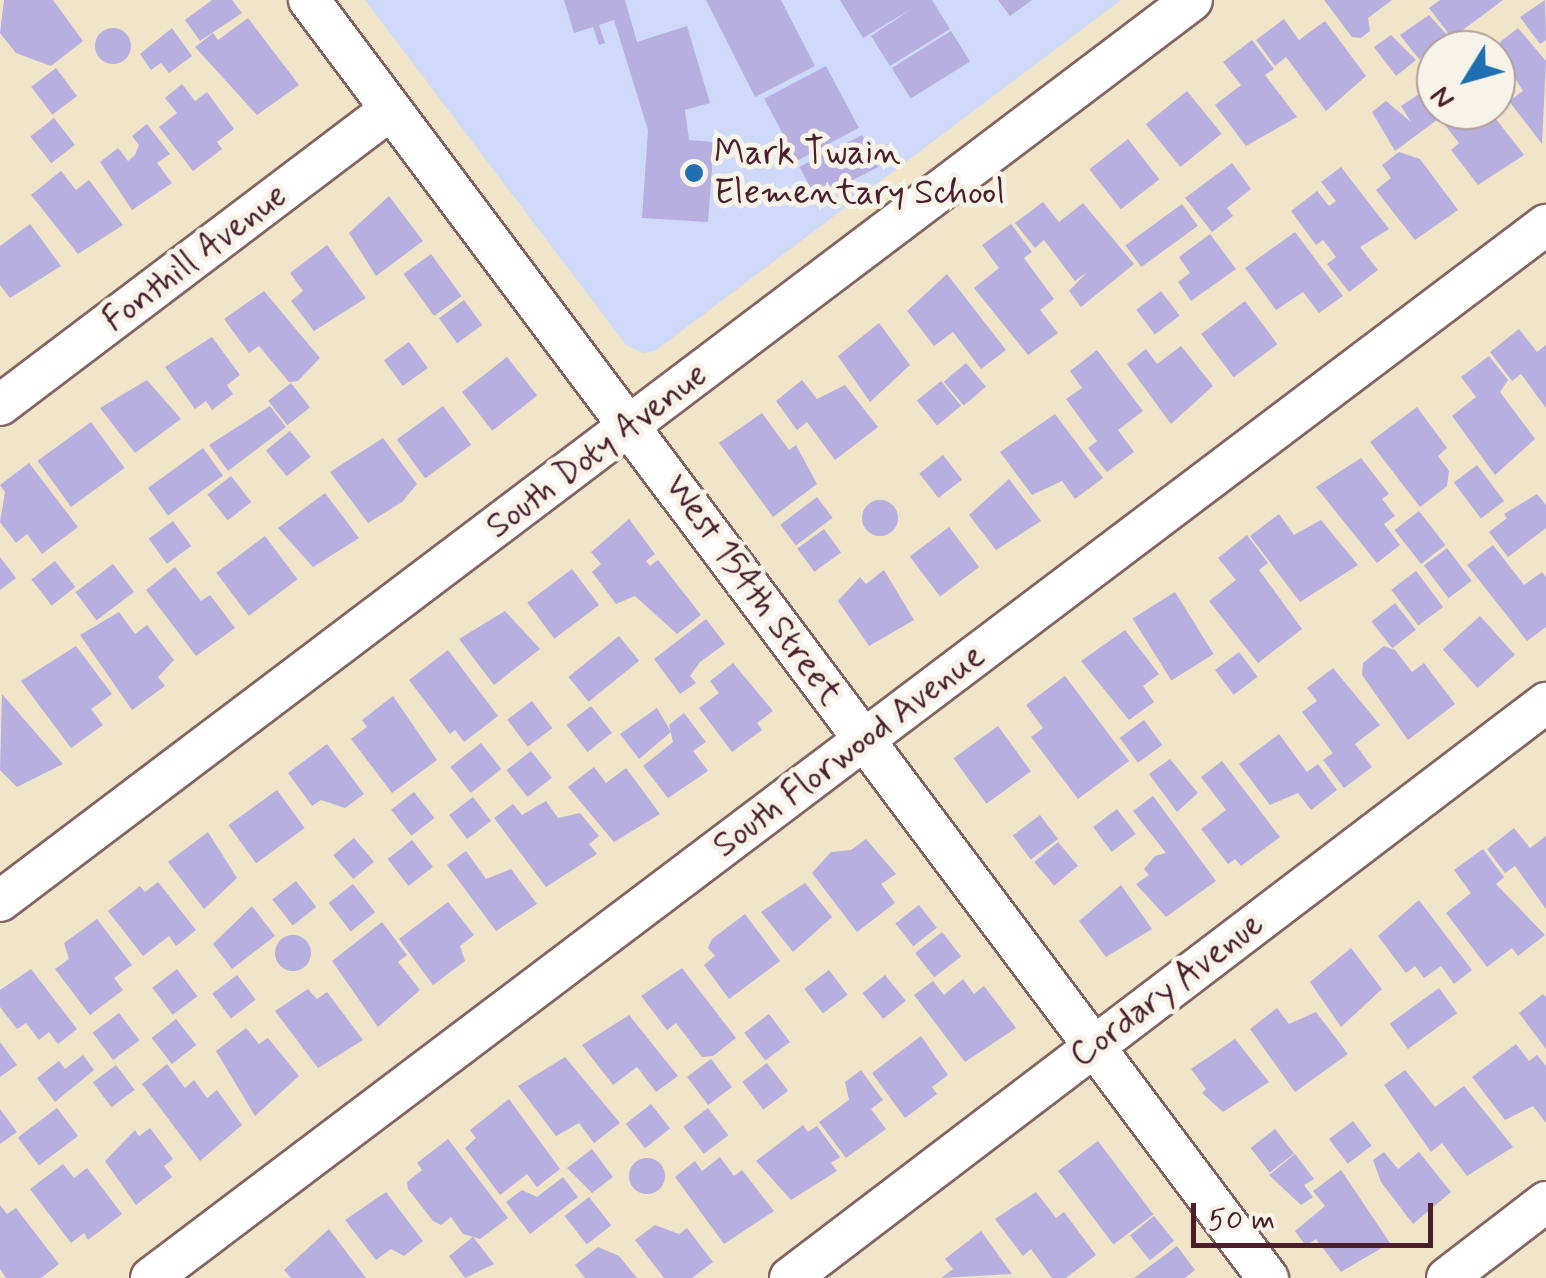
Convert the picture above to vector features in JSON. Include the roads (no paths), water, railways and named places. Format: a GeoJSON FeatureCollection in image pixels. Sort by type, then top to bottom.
{"type":"FeatureCollection","features":[{"type":"Feature","properties":{"kind":"street","name":"West 154th Street"},"geometry":{"type":"LineString","coordinates":[[309,0],[632,425],[1268,1278]]}},
{"type":"Feature","properties":{"kind":"street","name":"South Doty Avenue"},"geometry":{"type":"LineString","coordinates":[[0,901],[1192,0]]}},
{"type":"Feature","properties":{"kind":"street","name":"Fonthill Avenue"},"geometry":{"type":"LineString","coordinates":[[0,405],[390,110]]}},
{"type":"Feature","properties":{"kind":"street","name":"South Florwood Avenue"},"geometry":{"type":"LineString","coordinates":[[152,1278],[1546,224]]}},
{"type":"Feature","properties":{"kind":"street","name":"Cordary Avenue"},"geometry":{"type":"LineString","coordinates":[[790,1278],[1546,703]]}},
{"type":"Feature","properties":{"kind":"street"},"geometry":{"type":"LineString","coordinates":[[1446,1278],[1546,1202]]}},
{"type":"Feature","properties":{"kind":"place","name":"Mark Twain Elementary School"},"geometry":{"type":"Point","coordinates":[694,173]}}]}
